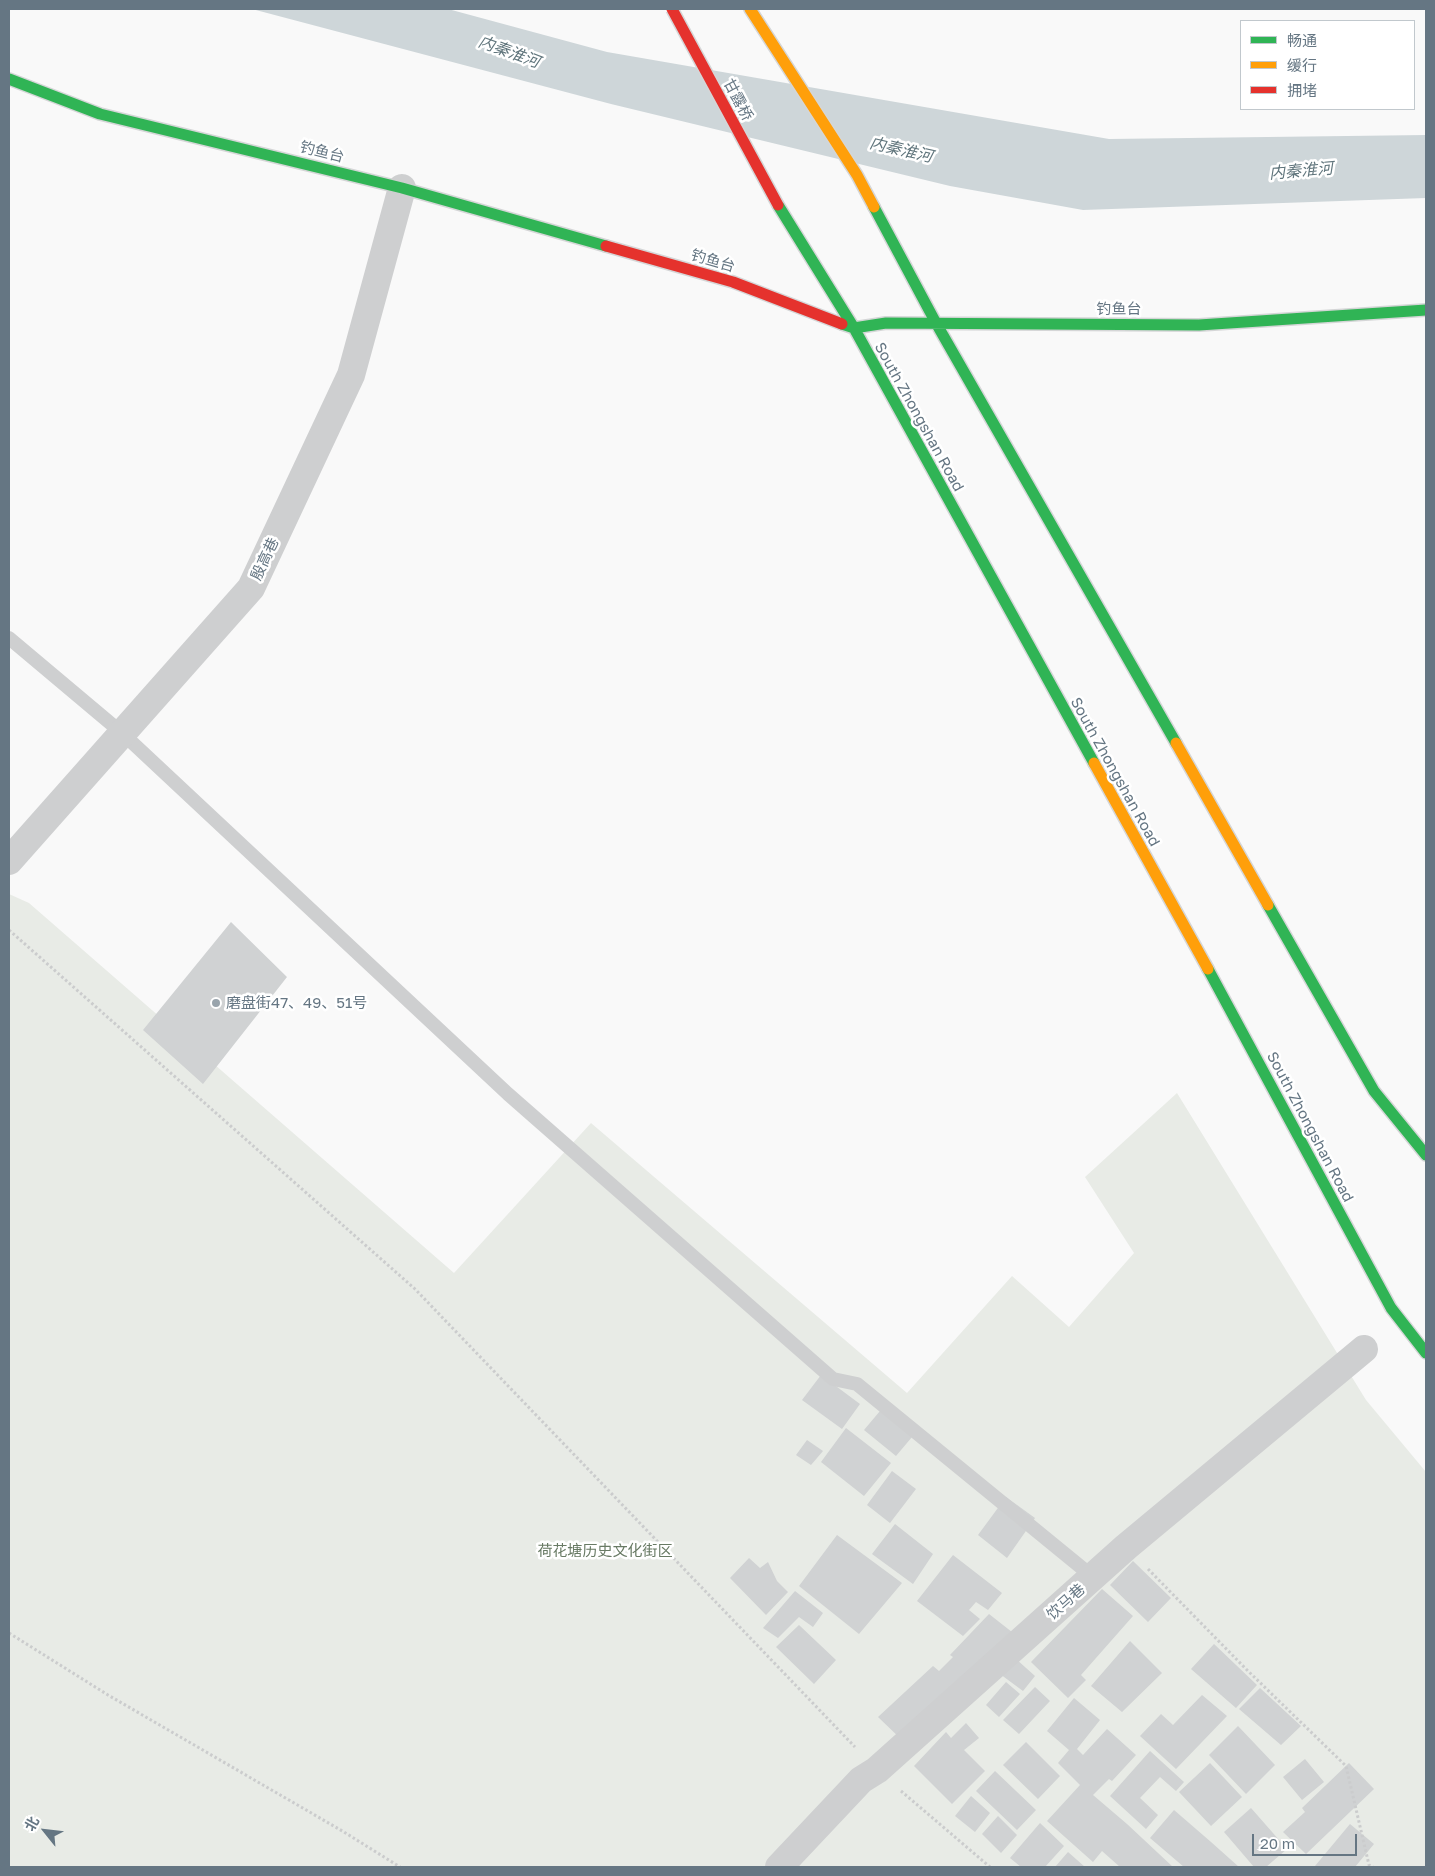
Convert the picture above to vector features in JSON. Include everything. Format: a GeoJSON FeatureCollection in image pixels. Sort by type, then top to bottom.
{"type":"FeatureCollection","features":[{"type":"Feature","properties":{"kind":"main road","name":"甘露桥"},"geometry":{"type":"LineString","coordinates":[[672,9],[778,205]]}},
{"type":"Feature","properties":{"kind":"main road","name":"钓鱼台"},"geometry":{"type":"LineString","coordinates":[[9,79],[100,114],[402,188],[733,282],[854,328],[886,323],[1199,325],[1426,310]]}},
{"type":"Feature","properties":{"kind":"main road","name":"South Zhongshan Road"},"geometry":{"type":"LineString","coordinates":[[778,205],[854,328],[1242,1032],[1391,1308],[1426,1353]]}},
{"type":"Feature","properties":{"kind":"street","name":"殷高巷"},"geometry":{"type":"LineString","coordinates":[[9,861],[250,588],[351,375],[402,188]]}},
{"type":"Feature","properties":{"kind":"street","name":"饮马巷"},"geometry":{"type":"LineString","coordinates":[[780,1867],[861,1780],[877,1770],[1126,1547],[1364,1349]]}},
{"type":"Feature","properties":{"kind":"lane"},"geometry":{"type":"LineString","coordinates":[[750,9],[852,167],[936,323],[1374,1091],[1426,1155]]}},
{"type":"Feature","properties":{"kind":"lane"},"geometry":{"type":"LineString","coordinates":[[9,638],[122,733],[508,1094],[833,1379],[857,1384],[1093,1577]]}},
{"type":"Feature","properties":{"kind":"path"},"geometry":{"type":"LineString","coordinates":[[9,930],[415,1289],[877,1770],[990,1867]]}},
{"type":"Feature","properties":{"kind":"path"},"geometry":{"type":"LineString","coordinates":[[1126,1547],[1246,1669],[1346,1766],[1369,1865],[1372,1867]]}},
{"type":"Feature","properties":{"kind":"path"},"geometry":{"type":"LineString","coordinates":[[9,1633],[108,1695],[336,1827],[400,1867]]}},
{"type":"Feature","properties":{"kind":"green space","name":"荷花塘历史文化街区"},"geometry":{"type":"Polygon","coordinates":[[[9,894],[29,903],[454,1273],[591,1123],[907,1393],[1012,1276],[1069,1327],[1134,1253],[1085,1177],[1177,1093],[1366,1400],[1426,1472],[1426,1867],[9,1867],[9,894]]]}},
{"type":"Feature","properties":{"kind":"water","name":"内秦淮河"},"geometry":{"type":"Polygon","coordinates":[[[252,9],[448,9],[607,52],[1109,139],[1426,135],[1426,198],[1083,210],[950,186],[611,104],[252,9]]]}},
{"type":"Feature","properties":{"kind":"building","name":"磨盘街47、49、51号"},"geometry":{"type":"Polygon","coordinates":[[[231,922],[287,977],[203,1084],[143,1030],[231,922]]]}},
{"type":"Feature","properties":{"kind":"building"},"geometry":{"type":"Polygon","coordinates":[[[821,1375],[860,1404],[842,1429],[802,1400],[821,1375]]]}},
{"type":"Feature","properties":{"kind":"building"},"geometry":{"type":"Polygon","coordinates":[[[880,1411],[912,1437],[896,1456],[864,1430],[880,1411]]]}},
{"type":"Feature","properties":{"kind":"building"},"geometry":{"type":"Polygon","coordinates":[[[846,1428],[891,1463],[864,1496],[821,1462],[846,1428]]]}},
{"type":"Feature","properties":{"kind":"building"},"geometry":{"type":"Polygon","coordinates":[[[807,1440],[823,1451],[811,1465],[796,1455],[807,1440]]]}},
{"type":"Feature","properties":{"kind":"building"},"geometry":{"type":"Polygon","coordinates":[[[892,1471],[916,1489],[890,1523],[867,1505],[892,1471]]]}},
{"type":"Feature","properties":{"kind":"building"},"geometry":{"type":"Polygon","coordinates":[[[1006,1497],[1035,1518],[1007,1558],[978,1535],[1006,1497]]]}},
{"type":"Feature","properties":{"kind":"building"},"geometry":{"type":"Polygon","coordinates":[[[895,1524],[933,1554],[913,1584],[872,1554],[895,1524]]]}},
{"type":"Feature","properties":{"kind":"building"},"geometry":{"type":"Polygon","coordinates":[[[837,1535],[902,1583],[859,1634],[799,1586],[837,1535]]]}},
{"type":"Feature","properties":{"kind":"building"},"geometry":{"type":"Polygon","coordinates":[[[953,1555],[1002,1593],[988,1610],[976,1602],[969,1610],[980,1619],[963,1636],[917,1601],[953,1555]]]}},
{"type":"Feature","properties":{"kind":"building"},"geometry":{"type":"Polygon","coordinates":[[[749,1558],[760,1568],[768,1562],[777,1581],[788,1592],[766,1615],[730,1578],[749,1558]]]}},
{"type":"Feature","properties":{"kind":"building"},"geometry":{"type":"Polygon","coordinates":[[[1133,1561],[1171,1598],[1148,1622],[1110,1585],[1133,1561]]]}},
{"type":"Feature","properties":{"kind":"building"},"geometry":{"type":"Polygon","coordinates":[[[1102,1589],[1133,1616],[1081,1675],[1086,1680],[1068,1698],[1031,1662],[1102,1589]]]}},
{"type":"Feature","properties":{"kind":"building"},"geometry":{"type":"Polygon","coordinates":[[[795,1591],[823,1613],[813,1627],[799,1617],[778,1638],[763,1628],[795,1591]]]}},
{"type":"Feature","properties":{"kind":"building"},"geometry":{"type":"Polygon","coordinates":[[[989,1614],[1017,1636],[902,1740],[878,1717],[933,1666],[939,1671],[953,1657],[950,1655],[989,1614]]]}},
{"type":"Feature","properties":{"kind":"building"},"geometry":{"type":"Polygon","coordinates":[[[799,1625],[836,1660],[814,1684],[776,1647],[799,1625]]]}},
{"type":"Feature","properties":{"kind":"building"},"geometry":{"type":"Polygon","coordinates":[[[1130,1641],[1162,1673],[1122,1712],[1091,1686],[1130,1641]]]}},
{"type":"Feature","properties":{"kind":"building"},"geometry":{"type":"Polygon","coordinates":[[[1214,1644],[1257,1685],[1236,1708],[1191,1669],[1214,1644]]]}},
{"type":"Feature","properties":{"kind":"building"},"geometry":{"type":"Polygon","coordinates":[[[1016,1659],[1035,1676],[1023,1691],[1000,1674],[1016,1659]]]}},
{"type":"Feature","properties":{"kind":"building"},"geometry":{"type":"Polygon","coordinates":[[[1006,1682],[1020,1694],[999,1717],[986,1705],[1006,1682]]]}},
{"type":"Feature","properties":{"kind":"building"},"geometry":{"type":"Polygon","coordinates":[[[1035,1687],[1050,1701],[1019,1734],[1003,1720],[1035,1687]]]}},
{"type":"Feature","properties":{"kind":"building"},"geometry":{"type":"Polygon","coordinates":[[[1260,1688],[1301,1726],[1281,1745],[1239,1709],[1260,1688]]]}},
{"type":"Feature","properties":{"kind":"building"},"geometry":{"type":"Polygon","coordinates":[[[1202,1695],[1227,1716],[1176,1769],[1140,1736],[1161,1714],[1173,1725],[1202,1695]]]}},
{"type":"Feature","properties":{"kind":"building"},"geometry":{"type":"Polygon","coordinates":[[[1074,1698],[1100,1720],[1077,1749],[1083,1755],[1107,1729],[1136,1755],[1112,1781],[1109,1779],[1093,1795],[1173,1867],[1120,1867],[1102,1851],[1093,1862],[1047,1821],[1080,1785],[1058,1763],[1069,1750],[1047,1731],[1074,1698]]]}},
{"type":"Feature","properties":{"kind":"building"},"geometry":{"type":"Polygon","coordinates":[[[966,1723],[979,1738],[964,1750],[985,1771],[952,1804],[914,1766],[946,1732],[951,1738],[966,1723]]]}},
{"type":"Feature","properties":{"kind":"building"},"geometry":{"type":"Polygon","coordinates":[[[1238,1726],[1275,1765],[1246,1794],[1209,1755],[1238,1726]]]}},
{"type":"Feature","properties":{"kind":"building"},"geometry":{"type":"Polygon","coordinates":[[[1026,1742],[1060,1776],[1038,1799],[1003,1765],[1026,1742]]]}},
{"type":"Feature","properties":{"kind":"building"},"geometry":{"type":"Polygon","coordinates":[[[1150,1751],[1184,1782],[1176,1791],[1160,1777],[1140,1798],[1158,1815],[1146,1829],[1110,1796],[1150,1751]]]}},
{"type":"Feature","properties":{"kind":"building"},"geometry":{"type":"Polygon","coordinates":[[[1305,1759],[1324,1782],[1302,1800],[1283,1777],[1305,1759]]]}},
{"type":"Feature","properties":{"kind":"building"},"geometry":{"type":"Polygon","coordinates":[[[1210,1763],[1242,1797],[1211,1826],[1179,1792],[1210,1763]]]}},
{"type":"Feature","properties":{"kind":"building"},"geometry":{"type":"Polygon","coordinates":[[[1349,1763],[1374,1789],[1306,1854],[1283,1832],[1305,1812],[1302,1808],[1349,1763]]]}},
{"type":"Feature","properties":{"kind":"building"},"geometry":{"type":"Polygon","coordinates":[[[995,1771],[1036,1810],[1017,1830],[976,1791],[995,1771]]]}},
{"type":"Feature","properties":{"kind":"building"},"geometry":{"type":"Polygon","coordinates":[[[971,1796],[990,1813],[975,1832],[955,1816],[971,1796]]]}},
{"type":"Feature","properties":{"kind":"building"},"geometry":{"type":"Polygon","coordinates":[[[1251,1808],[1287,1849],[1266,1867],[1254,1867],[1224,1832],[1251,1808]]]}},
{"type":"Feature","properties":{"kind":"building"},"geometry":{"type":"Polygon","coordinates":[[[1174,1810],[1239,1867],[1184,1867],[1150,1838],[1174,1810]]]}},
{"type":"Feature","properties":{"kind":"building"},"geometry":{"type":"Polygon","coordinates":[[[998,1816],[1017,1835],[1001,1853],[982,1834],[998,1816]]]}},
{"type":"Feature","properties":{"kind":"building"},"geometry":{"type":"Polygon","coordinates":[[[1040,1823],[1064,1846],[1045,1867],[1021,1867],[1010,1858],[1040,1823]]]}},
{"type":"Feature","properties":{"kind":"building"},"geometry":{"type":"Polygon","coordinates":[[[1350,1824],[1374,1844],[1355,1867],[1315,1866],[1350,1824]]]}},
{"type":"Feature","properties":{"kind":"building"},"geometry":{"type":"Polygon","coordinates":[[[1068,1852],[1085,1867],[1055,1867],[1068,1852]]]}},
{"type":"Feature","properties":{"kind":"traffic: fast"},"geometry":{"type":"LineString","coordinates":[[9,79],[100,114],[402,188],[606,246]]}},
{"type":"Feature","properties":{"kind":"traffic: fast"},"geometry":{"type":"LineString","coordinates":[[778,205],[854,328],[1094,763]]}},
{"type":"Feature","properties":{"kind":"traffic: fast"},"geometry":{"type":"LineString","coordinates":[[874,207],[936,323],[1176,743]]}},
{"type":"Feature","properties":{"kind":"traffic: fast"},"geometry":{"type":"LineString","coordinates":[[842,324],[854,328],[886,323],[1199,325],[1426,310]]}},
{"type":"Feature","properties":{"kind":"traffic: fast"},"geometry":{"type":"LineString","coordinates":[[1268,905],[1374,1091],[1426,1155]]}},
{"type":"Feature","properties":{"kind":"traffic: fast"},"geometry":{"type":"LineString","coordinates":[[1208,969],[1391,1308],[1426,1353]]}},
{"type":"Feature","properties":{"kind":"traffic: slow"},"geometry":{"type":"LineString","coordinates":[[750,9],[857,175],[874,207]]}},
{"type":"Feature","properties":{"kind":"traffic: slow"},"geometry":{"type":"LineString","coordinates":[[1176,743],[1268,905]]}},
{"type":"Feature","properties":{"kind":"traffic: slow"},"geometry":{"type":"LineString","coordinates":[[1094,763],[1208,969]]}},
{"type":"Feature","properties":{"kind":"traffic: jam"},"geometry":{"type":"LineString","coordinates":[[672,9],[778,205]]}},
{"type":"Feature","properties":{"kind":"traffic: jam"},"geometry":{"type":"LineString","coordinates":[[606,246],[733,282],[842,324]]}},
{"type":"Feature","properties":{"kind":"place","name":"磨盘街47、49、51号"},"geometry":{"type":"Point","coordinates":[216,1003]}}]}
